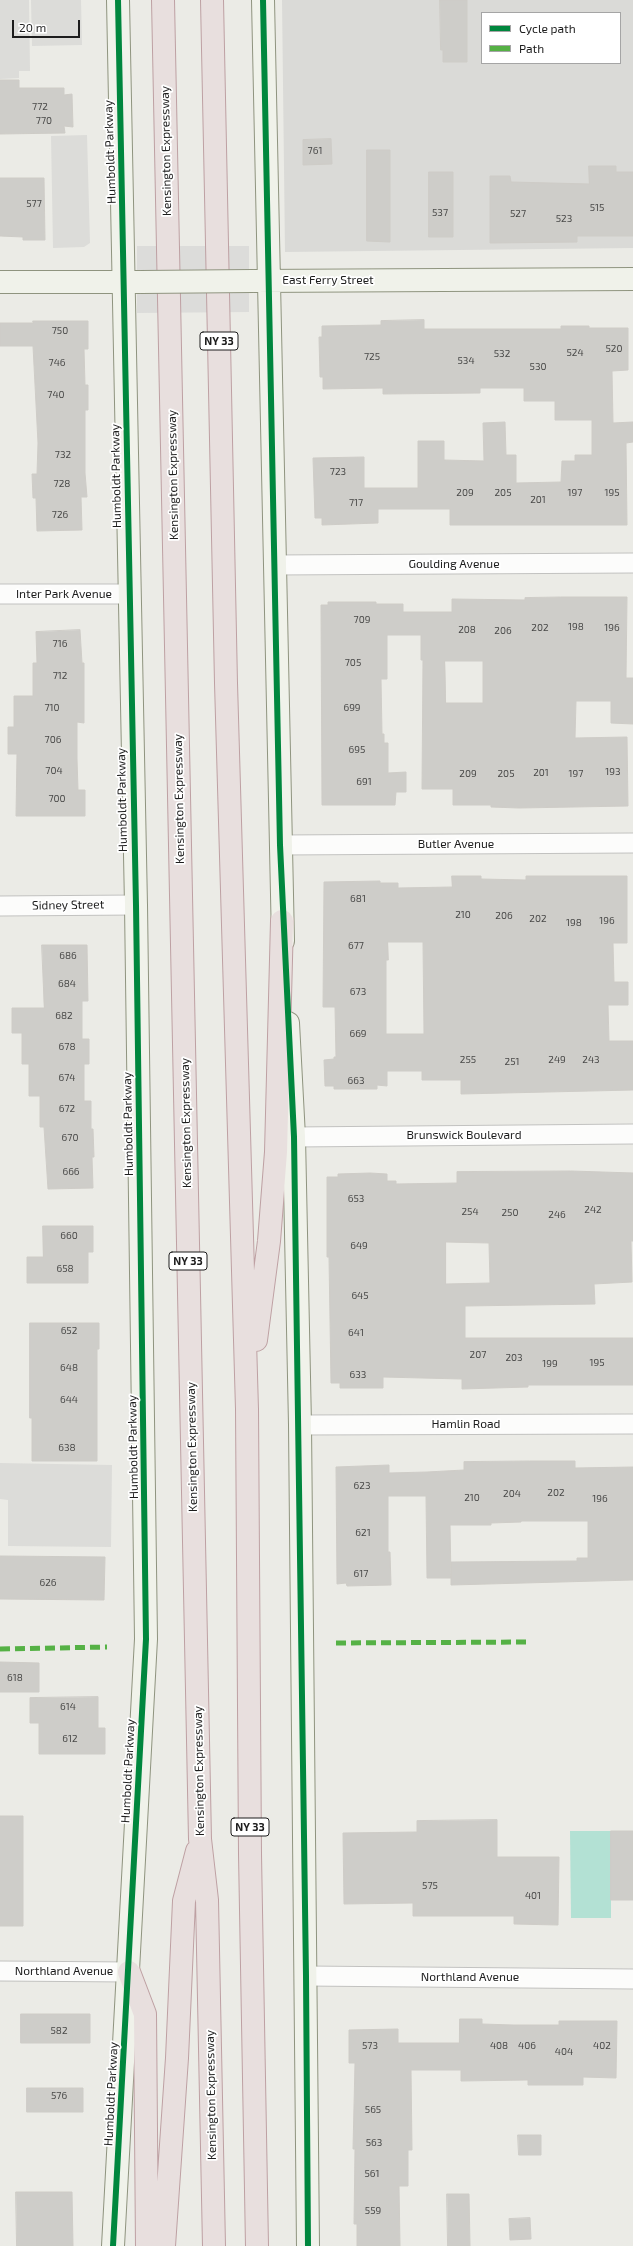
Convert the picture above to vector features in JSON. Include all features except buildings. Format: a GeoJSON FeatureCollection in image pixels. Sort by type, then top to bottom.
{"type":"FeatureCollection","features":[{"type":"Feature","properties":{"kind":"highway","name":"Kensington Expressway"},"geometry":{"type":"LineString","coordinates":[[163,0],[200,1839],[207,1900],[214,2246]]}},
{"type":"Feature","properties":{"kind":"highway","name":"NY 33"},"geometry":{"type":"LineString","coordinates":[[212,0],[226,683],[247,1409],[250,1846],[257,2246]]}},
{"type":"Feature","properties":{"kind":"highway"},"geometry":{"type":"LineString","coordinates":[[247,1409],[269,1241],[276,1152],[282,921]]}},
{"type":"Feature","properties":{"kind":"highway"},"geometry":{"type":"LineString","coordinates":[[164,2246],[177,2058],[184,1901],[200,1839]]}},
{"type":"Feature","properties":{"kind":"highway"},"geometry":{"type":"LineString","coordinates":[[129,1972],[145,2014],[147,2246]]}},
{"type":"Feature","properties":{"kind":"street","name":"Humboldt Parkway"},"geometry":{"type":"LineString","coordinates":[[113,2246],[146,1639],[136,905],[129,594],[133,282],[118,0]]}},
{"type":"Feature","properties":{"kind":"street"},"geometry":{"type":"LineString","coordinates":[[263,0],[261,281],[274,565],[282,921],[294,1137],[300,1425],[308,2246]]}},
{"type":"Feature","properties":{"kind":"street","name":"East Ferry Street"},"geometry":{"type":"LineString","coordinates":[[0,282],[633,279]]}},
{"type":"Feature","properties":{"kind":"street","name":"Goulding Avenue"},"geometry":{"type":"LineString","coordinates":[[274,565],[633,563]]}},
{"type":"Feature","properties":{"kind":"street","name":"Inter Park Avenue"},"geometry":{"type":"LineString","coordinates":[[0,594],[129,594]]}},
{"type":"Feature","properties":{"kind":"street","name":"Butler Avenue"},"geometry":{"type":"LineString","coordinates":[[280,845],[633,843]]}},
{"type":"Feature","properties":{"kind":"street","name":"Sidney Street"},"geometry":{"type":"LineString","coordinates":[[0,906],[136,905]]}},
{"type":"Feature","properties":{"kind":"street","name":"Brunswick Boulevard"},"geometry":{"type":"LineString","coordinates":[[294,1137],[633,1134]]}},
{"type":"Feature","properties":{"kind":"street","name":"Hamlin Road"},"geometry":{"type":"LineString","coordinates":[[300,1425],[633,1424]]}},
{"type":"Feature","properties":{"kind":"street","name":"Northland Avenue"},"geometry":{"type":"LineString","coordinates":[[0,1971],[129,1972]]}},
{"type":"Feature","properties":{"kind":"street","name":"Northland Avenue"},"geometry":{"type":"LineString","coordinates":[[306,1976],[633,1979]]}},
{"type":"Feature","properties":{"kind":"shaded area"},"geometry":{"type":"Polygon","coordinates":[[[0,0],[29,0],[30,71],[19,71],[19,78],[0,79],[0,0]]]}},
{"type":"Feature","properties":{"kind":"shaded area"},"geometry":{"type":"Polygon","coordinates":[[[31,0],[81,0],[82,45],[32,46],[31,0]]]}},
{"type":"Feature","properties":{"kind":"shaded area"},"geometry":{"type":"Polygon","coordinates":[[[282,0],[633,0],[633,248],[285,252],[282,0]]]}},
{"type":"Feature","properties":{"kind":"shaded area"},"geometry":{"type":"Polygon","coordinates":[[[87,135],[90,243],[84,247],[53,248],[51,136],[87,135]]]}},
{"type":"Feature","properties":{"kind":"shaded area"},"geometry":{"type":"Polygon","coordinates":[[[0,1463],[112,1465],[111,1547],[8,1546],[8,1500],[0,1499],[0,1463]]]}},
{"type":"Feature","properties":{"kind":"green space"},"geometry":{"type":"Polygon","coordinates":[[[570,1831],[611,1831],[611,1918],[571,1918],[570,1831]]]}},
{"type":"Feature","properties":{"kind":"pier"},"geometry":{"type":"Polygon","coordinates":[[[137,246],[249,246],[249,312],[137,313],[137,246]]]}},
{"type":"Feature","properties":{"kind":"marked path"},"geometry":{"type":"LineString","coordinates":[[336,1643],[528,1642]]}},
{"type":"Feature","properties":{"kind":"marked path"},"geometry":{"type":"LineString","coordinates":[[0,1649],[107,1647]]}},
{"type":"Feature","properties":{"kind":"cycle path"},"geometry":{"type":"LineString","coordinates":[[113,2246],[146,1639],[136,905],[118,0]]}},
{"type":"Feature","properties":{"kind":"cycle path"},"geometry":{"type":"LineString","coordinates":[[263,0],[280,845],[294,1137],[306,1976],[308,2246]]}}]}
